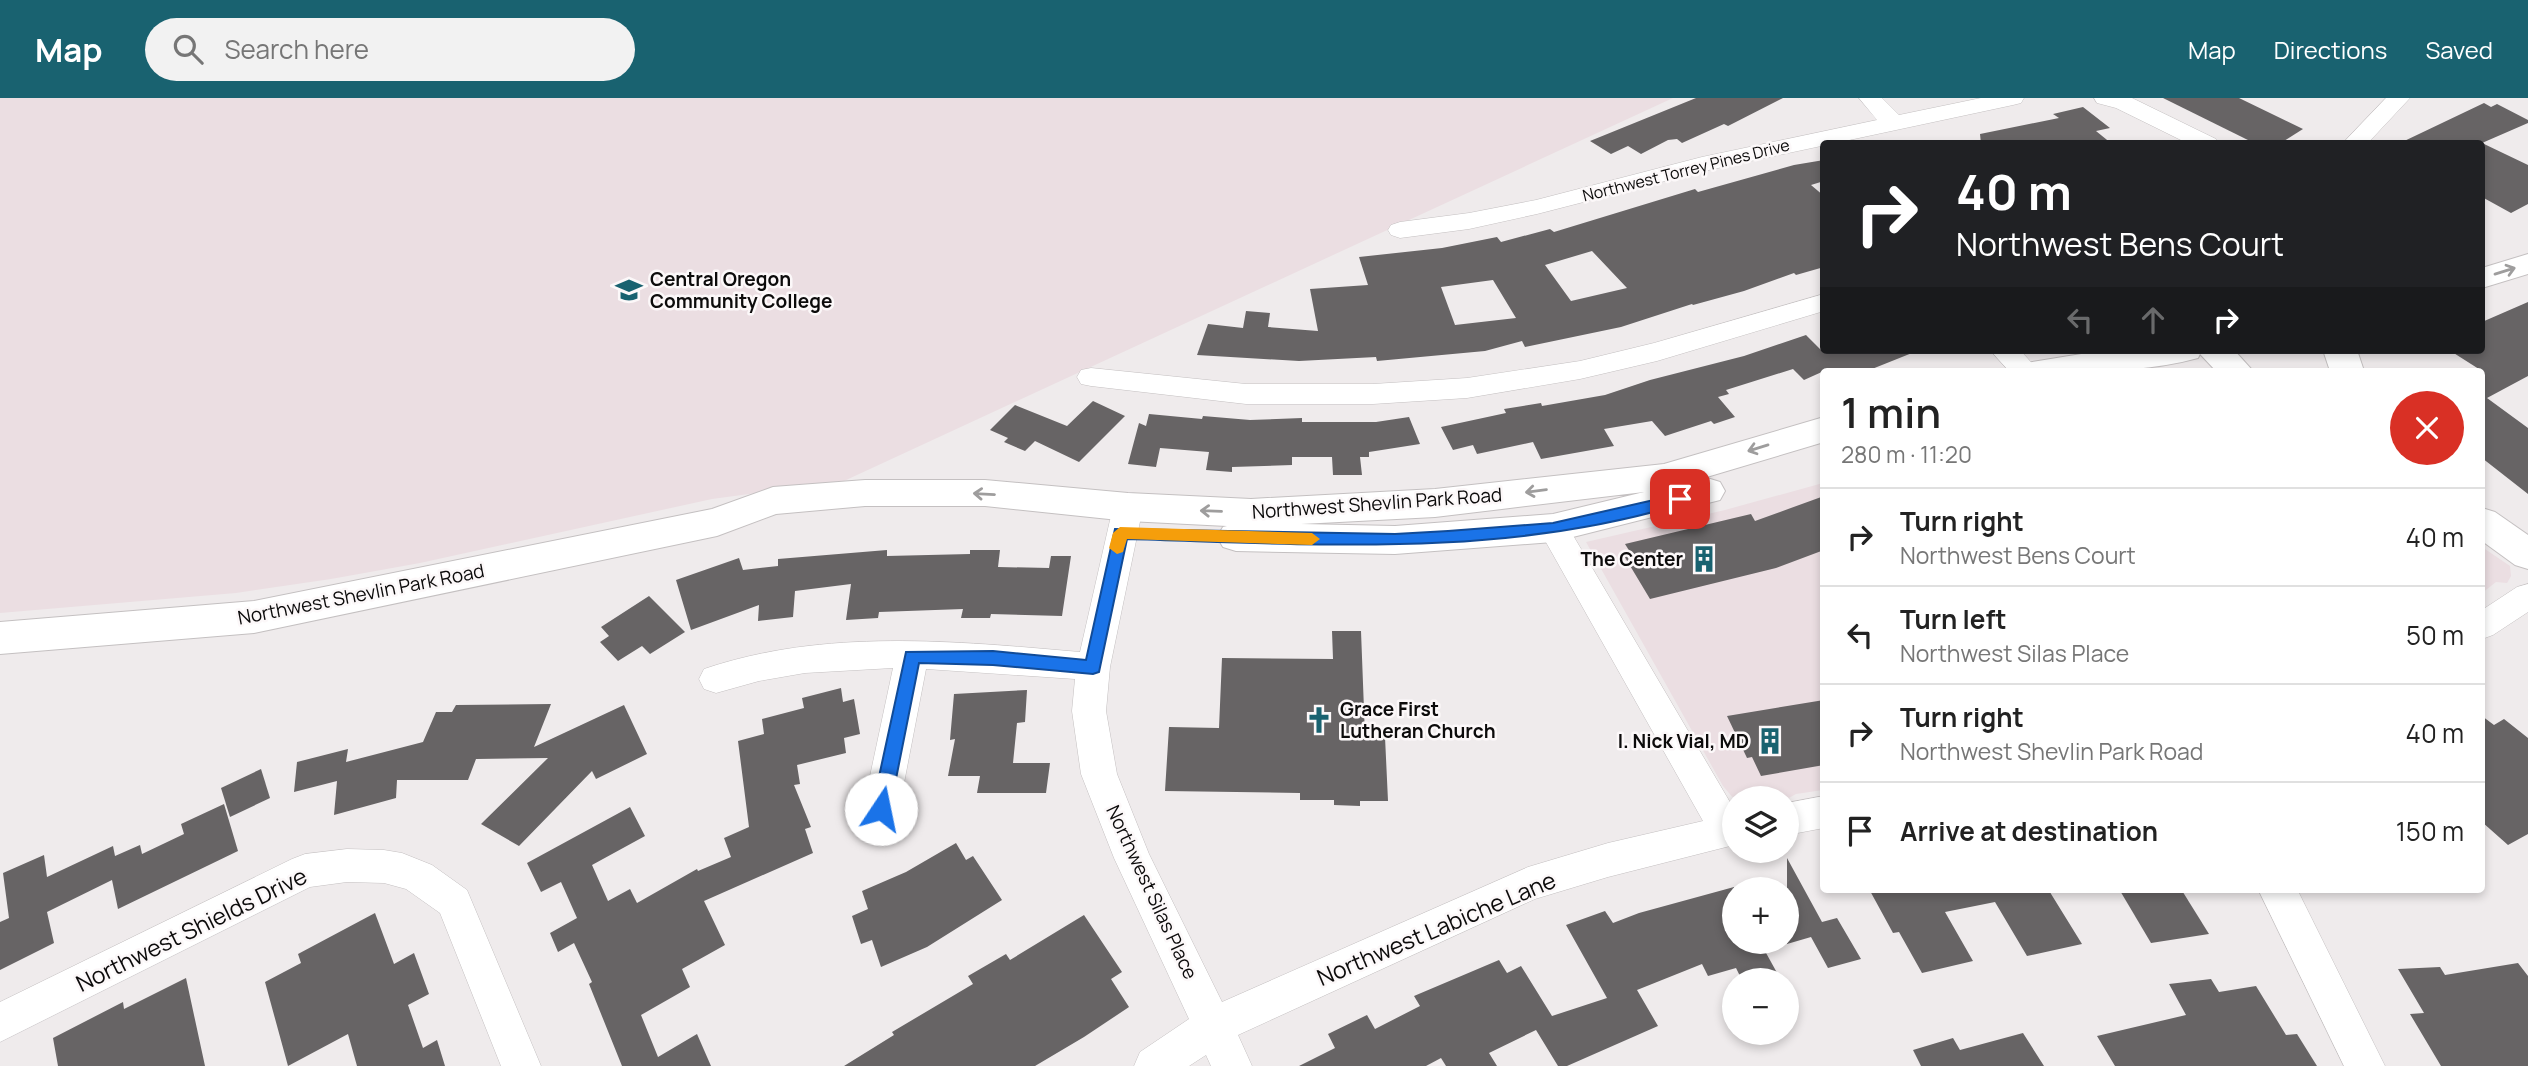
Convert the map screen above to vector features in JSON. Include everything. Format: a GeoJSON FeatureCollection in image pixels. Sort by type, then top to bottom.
{"type":"FeatureCollection","features":[{"type":"Feature","properties":{"kind":"main road"},"geometry":{"type":"LineString","coordinates":[[2485,250],[2528,240]]}},
{"type":"Feature","properties":{"kind":"main road"},"geometry":{"type":"LineString","coordinates":[[2485,277],[2528,264]]}},
{"type":"Feature","properties":{"kind":"main road"},"geometry":{"type":"LineString","coordinates":[[2059,368],[2158,354]]}},
{"type":"Feature","properties":{"kind":"main road"},"geometry":{"type":"LineString","coordinates":[[2218,354],[2233,368]]}},
{"type":"Feature","properties":{"kind":"main road","name":"Northwest Shevlin Park Road"},"geometry":{"type":"LineString","coordinates":[[0,638],[254,617],[718,522],[788,526],[879,519],[1124,520],[1448,502],[1664,477],[1820,430]]}},
{"type":"Feature","properties":{"kind":"main road","name":"Northwest Shevlin Park Road"},"geometry":{"type":"LineString","coordinates":[[1124,520],[1395,540],[1553,528],[1680,499],[1820,456]]}},
{"type":"Feature","properties":{"kind":"main road"},"geometry":{"type":"LineString","coordinates":[[2485,524],[2528,555]]}},
{"type":"Feature","properties":{"kind":"street"},"geometry":{"type":"LineString","coordinates":[[1870,98],[1892,122]]}},
{"type":"Feature","properties":{"kind":"street","name":"Northwest Torrey Pines Drive"},"geometry":{"type":"LineString","coordinates":[[1400,229],[1469,221],[1537,207],[1702,164],[2013,98]]}},
{"type":"Feature","properties":{"kind":"street"},"geometry":{"type":"LineString","coordinates":[[2105,98],[2124,103],[2200,140]]}},
{"type":"Feature","properties":{"kind":"street"},"geometry":{"type":"LineString","coordinates":[[2357,140],[2399,98]]}},
{"type":"Feature","properties":{"kind":"street"},"geometry":{"type":"LineString","coordinates":[[1091,377],[1246,394],[1373,394],[1467,388],[1580,370],[1657,352],[1820,303]]}},
{"type":"Feature","properties":{"kind":"street"},"geometry":{"type":"LineString","coordinates":[[2008,354],[2022,368]]}},
{"type":"Feature","properties":{"kind":"street","name":"Northwest Silas Place"},"geometry":{"type":"LineString","coordinates":[[1124,520],[1093,667],[1089,711],[1099,774],[1132,858],[1231,1066]]}},
{"type":"Feature","properties":{"kind":"street"},"geometry":{"type":"LineString","coordinates":[[1553,528],[1722,814]]}},
{"type":"Feature","properties":{"kind":"street"},"geometry":{"type":"LineString","coordinates":[[2485,624],[2528,596]]}},
{"type":"Feature","properties":{"kind":"street"},"geometry":{"type":"LineString","coordinates":[[881,809],[912,657]]}},
{"type":"Feature","properties":{"kind":"street"},"geometry":{"type":"LineString","coordinates":[[716,678],[756,666],[801,659],[993,658],[1093,667]]}},
{"type":"Feature","properties":{"kind":"street"},"geometry":{"type":"LineString","coordinates":[[1799,817],[1820,813]]}},
{"type":"Feature","properties":{"kind":"street","name":"Northwest Labiche Lane"},"geometry":{"type":"LineString","coordinates":[[1154,1066],[1214,1026],[1528,884],[1608,860],[1722,831]]}},
{"type":"Feature","properties":{"kind":"street","name":"Northwest Shields Drive"},"geometry":{"type":"LineString","coordinates":[[0,1023],[304,871],[353,863],[411,872],[435,885],[454,902],[521,1066]]}},
{"type":"Feature","properties":{"kind":"street"},"geometry":{"type":"LineString","coordinates":[[2279,893],[2365,1066]]}},
{"type":"Feature","properties":{"kind":"shaded area","name":"Central Oregon Community College"},"geometry":{"type":"Polygon","coordinates":[[[0,98],[1673,98],[844,481],[712,499],[420,563],[331,579],[236,593],[0,613],[0,98]]]}},
{"type":"Feature","properties":{"kind":"shaded area"},"geometry":{"type":"Polygon","coordinates":[[[1820,484],[1820,790],[1799,794],[1799,786],[1723,786],[1586,542],[1725,510],[1820,484]]]}},
{"type":"Feature","properties":{"kind":"shaded area"},"geometry":{"type":"Polygon","coordinates":[[[2485,549],[2510,566],[2511,576],[2507,583],[2496,582],[2485,591],[2485,549]]]}},
{"type":"Feature","properties":{"kind":"building"},"geometry":{"type":"Polygon","coordinates":[[[1696,98],[1783,98],[1728,126],[1724,124],[1682,143],[1677,139],[1668,140],[1641,154],[1628,146],[1611,154],[1590,141],[1696,98]]]}},
{"type":"Feature","properties":{"kind":"building"},"geometry":{"type":"Polygon","coordinates":[[[2163,98],[2239,98],[2303,129],[2285,140],[2248,140],[2163,98]]]}},
{"type":"Feature","properties":{"kind":"building"},"geometry":{"type":"Polygon","coordinates":[[[2484,103],[2491,107],[2497,104],[2528,120],[2528,123],[2485,142],[2406,140],[2484,103]]]}},
{"type":"Feature","properties":{"kind":"building"},"geometry":{"type":"Polygon","coordinates":[[[2083,107],[2110,128],[2096,131],[2107,140],[1981,140],[1980,134],[2059,118],[2053,114],[2083,107]]]}},
{"type":"Feature","properties":{"kind":"building"},"geometry":{"type":"Polygon","coordinates":[[[2485,144],[2528,165],[2528,204],[2511,213],[2485,199],[2485,144]]]}},
{"type":"Feature","properties":{"kind":"building"},"geometry":{"type":"Polygon","coordinates":[[[1820,161],[1820,182],[1811,185],[1820,193],[1820,268],[1796,275],[1794,273],[1744,291],[1692,304],[1621,327],[1525,347],[1522,341],[1485,351],[1377,361],[1376,357],[1299,361],[1197,355],[1208,324],[1243,328],[1246,311],[1270,313],[1268,327],[1318,331],[1310,289],[1368,285],[1359,257],[1442,248],[1497,237],[1501,242],[1550,229],[1554,232],[1695,189],[1698,192],[1794,165],[1820,161]],[[1592,251],[1545,265],[1571,301],[1627,288],[1592,251]],[[1493,280],[1441,287],[1455,325],[1516,318],[1493,280]]]}},
{"type":"Feature","properties":{"kind":"building"},"geometry":{"type":"Polygon","coordinates":[[[2528,302],[2528,376],[2487,398],[2528,428],[2528,494],[2485,460],[2485,368],[2477,368],[2455,354],[2485,354],[2485,321],[2528,302]]]}},
{"type":"Feature","properties":{"kind":"building"},"geometry":{"type":"Polygon","coordinates":[[[1806,335],[1820,349],[1820,354],[1910,354],[1874,368],[1820,368],[1820,373],[1804,380],[1793,369],[1726,390],[1729,394],[1718,397],[1735,417],[1714,424],[1711,421],[1665,436],[1652,421],[1604,429],[1614,446],[1541,459],[1533,442],[1477,454],[1473,445],[1453,450],[1441,427],[1506,413],[1504,409],[1541,403],[1542,406],[1605,395],[1650,380],[1744,356],[1806,335]]]}},
{"type":"Feature","properties":{"kind":"building"},"geometry":{"type":"Polygon","coordinates":[[[1093,401],[1125,416],[1079,462],[1035,441],[1025,451],[1004,442],[1008,438],[990,430],[1015,405],[1067,426],[1093,401]]]}},
{"type":"Feature","properties":{"kind":"building"},"geometry":{"type":"Polygon","coordinates":[[[1149,414],[1202,419],[1203,416],[1250,420],[1302,418],[1302,422],[1376,422],[1409,417],[1420,444],[1369,452],[1369,457],[1360,457],[1362,475],[1333,475],[1332,457],[1292,457],[1292,465],[1232,467],[1232,472],[1206,470],[1209,452],[1160,448],[1156,467],[1128,464],[1139,423],[1146,426],[1149,414]]]}},
{"type":"Feature","properties":{"kind":"building","name":"The Center"},"geometry":{"type":"Polygon","coordinates":[[[1820,497],[1820,552],[1776,568],[1650,599],[1623,554],[1630,552],[1625,544],[1751,514],[1755,521],[1820,497]]]}},
{"type":"Feature","properties":{"kind":"building"},"geometry":{"type":"Polygon","coordinates":[[[887,550],[887,556],[970,554],[970,550],[1000,550],[998,567],[1049,568],[1051,556],[1071,556],[1062,616],[991,614],[990,618],[961,618],[963,609],[879,612],[878,618],[846,620],[851,584],[795,591],[793,617],[758,621],[759,605],[691,630],[676,580],[739,558],[743,570],[778,566],[778,559],[887,550]]]}},
{"type":"Feature","properties":{"kind":"building"},"geometry":{"type":"Polygon","coordinates":[[[649,596],[685,632],[650,654],[642,646],[618,661],[600,642],[609,636],[601,627],[649,596]]]}},
{"type":"Feature","properties":{"kind":"building","name":"Grace First Lutheran Church"},"geometry":{"type":"Polygon","coordinates":[[[1332,631],[1361,631],[1365,736],[1385,737],[1388,801],[1360,801],[1360,806],[1334,805],[1334,800],[1300,800],[1300,793],[1165,791],[1169,727],[1219,728],[1222,658],[1333,659],[1332,631]]]}},
{"type":"Feature","properties":{"kind":"building"},"geometry":{"type":"Polygon","coordinates":[[[841,688],[843,702],[854,699],[860,734],[844,738],[846,753],[797,765],[800,784],[794,785],[811,827],[805,829],[813,853],[704,901],[725,945],[682,969],[690,987],[641,1015],[658,1057],[697,1034],[711,1066],[622,1066],[589,984],[592,982],[574,943],[558,952],[550,933],[577,918],[561,882],[541,892],[527,863],[630,807],[645,836],[592,865],[608,901],[630,889],[637,903],[697,869],[698,871],[731,857],[724,838],[749,827],[738,741],[764,734],[762,719],[804,708],[802,698],[841,688]]]}},
{"type":"Feature","properties":{"kind":"building"},"geometry":{"type":"Polygon","coordinates":[[[1027,690],[1025,722],[1017,723],[1013,763],[1050,763],[1046,793],[977,793],[980,776],[948,776],[955,739],[950,740],[954,694],[1027,690]]]}},
{"type":"Feature","properties":{"kind":"building","name":"I. Nick Vial, MD"},"geometry":{"type":"Polygon","coordinates":[[[1820,701],[1820,766],[1761,776],[1752,757],[1747,758],[1727,716],[1820,701]]]}},
{"type":"Feature","properties":{"kind":"building"},"geometry":{"type":"Polygon","coordinates":[[[551,704],[534,747],[624,705],[647,754],[596,779],[592,771],[519,846],[481,824],[548,758],[476,759],[468,780],[397,780],[396,798],[334,815],[337,781],[294,792],[297,762],[348,749],[346,762],[423,742],[436,712],[452,712],[456,705],[551,704]]]}},
{"type":"Feature","properties":{"kind":"building"},"geometry":{"type":"Polygon","coordinates":[[[2485,718],[2494,725],[2504,719],[2528,738],[2528,834],[2508,845],[2485,825],[2485,718]]]}},
{"type":"Feature","properties":{"kind":"building"},"geometry":{"type":"Polygon","coordinates":[[[261,769],[270,798],[230,817],[221,788],[261,769]]]}},
{"type":"Feature","properties":{"kind":"building"},"geometry":{"type":"Polygon","coordinates":[[[224,804],[238,851],[118,909],[112,880],[47,912],[54,943],[0,970],[0,922],[9,918],[3,873],[44,855],[47,877],[113,846],[115,856],[140,845],[142,854],[184,834],[181,824],[224,804]]]}},
{"type":"Feature","properties":{"kind":"building"},"geometry":{"type":"Polygon","coordinates":[[[956,843],[966,860],[973,856],[1002,900],[927,947],[881,967],[872,940],[861,944],[852,916],[868,909],[862,891],[906,872],[956,843]]]}},
{"type":"Feature","properties":{"kind":"building"},"geometry":{"type":"Polygon","coordinates":[[[1787,863],[1790,863],[1797,877],[1787,877],[1787,863]]]}},
{"type":"Feature","properties":{"kind":"building"},"geometry":{"type":"Polygon","coordinates":[[[1799,880],[1822,922],[1837,918],[1861,959],[1828,968],[1811,937],[1799,940],[1799,880]]]}},
{"type":"Feature","properties":{"kind":"building"},"geometry":{"type":"Polygon","coordinates":[[[1722,890],[1722,954],[1767,954],[1774,968],[1722,968],[1722,972],[1708,976],[1702,964],[1637,990],[1658,1026],[1567,1066],[1558,1066],[1536,1030],[1489,1053],[1497,1066],[1446,1066],[1441,1058],[1426,1066],[1299,1066],[1335,1048],[1328,1034],[1367,1015],[1375,1029],[1420,1006],[1414,996],[1499,960],[1507,973],[1521,966],[1552,1016],[1607,998],[1566,925],[1605,911],[1613,923],[1639,913],[1722,890]]]}},
{"type":"Feature","properties":{"kind":"building"},"geometry":{"type":"Polygon","coordinates":[[[1871,893],[2050,893],[2082,944],[2027,956],[1995,902],[1945,912],[1973,961],[1922,973],[1899,932],[1893,933],[1871,893]]]}},
{"type":"Feature","properties":{"kind":"building"},"geometry":{"type":"Polygon","coordinates":[[[2121,893],[2183,893],[2209,934],[2151,943],[2121,893]]]}},
{"type":"Feature","properties":{"kind":"building"},"geometry":{"type":"Polygon","coordinates":[[[375,913],[394,964],[414,953],[429,994],[408,1005],[423,1048],[437,1040],[445,1066],[357,1066],[348,1034],[288,1066],[265,982],[301,963],[298,954],[375,913]]]}},
{"type":"Feature","properties":{"kind":"building"},"geometry":{"type":"Polygon","coordinates":[[[1084,915],[1122,972],[1111,979],[1129,1007],[1084,1037],[1035,1066],[844,1066],[894,1035],[892,1032],[973,984],[968,976],[1006,954],[1010,960],[1084,915]]]}},
{"type":"Feature","properties":{"kind":"building"},"geometry":{"type":"Polygon","coordinates":[[[2518,963],[2528,976],[2528,1066],[2441,1066],[2410,1014],[2424,1013],[2398,969],[2440,967],[2445,975],[2518,963]]]}},
{"type":"Feature","properties":{"kind":"building"},"geometry":{"type":"Polygon","coordinates":[[[186,978],[205,1066],[58,1066],[53,1038],[123,1002],[124,1009],[186,978]]]}},
{"type":"Feature","properties":{"kind":"building"},"geometry":{"type":"Polygon","coordinates":[[[2211,979],[2219,992],[2256,986],[2286,1035],[2297,1034],[2317,1066],[2115,1066],[2097,1036],[2186,1015],[2169,984],[2211,979]]]}},
{"type":"Feature","properties":{"kind":"building"},"geometry":{"type":"Polygon","coordinates":[[[2023,1033],[2044,1066],[1921,1066],[1913,1050],[1953,1038],[1960,1050],[2023,1033]]]}},
{"type":"Feature","properties":{"kind":"slow traffic"},"geometry":{"type":"LineString","coordinates":[[1117,548],[1120,533],[1312,539]]}},
{"type":"Feature","properties":{"kind":"place","name":"Central Oregon Community College"},"geometry":{"type":"Point","coordinates":[629,290]}},
{"type":"Feature","properties":{"kind":"place","name":"The Center"},"geometry":{"type":"Point","coordinates":[1704,559]}},
{"type":"Feature","properties":{"kind":"place","name":"Grace First Lutheran Church"},"geometry":{"type":"Point","coordinates":[1319,720]}},
{"type":"Feature","properties":{"kind":"place","name":"I. Nick Vial, MD"},"geometry":{"type":"Point","coordinates":[1770,741]}},
{"type":"Feature","properties":{"kind":"route"},"geometry":{"type":"LineString","coordinates":[[881,809],[912,657],[993,658],[1093,667],[1120,533],[1395,540],[1448,537],[1553,528],[1680,499]]}}]}
